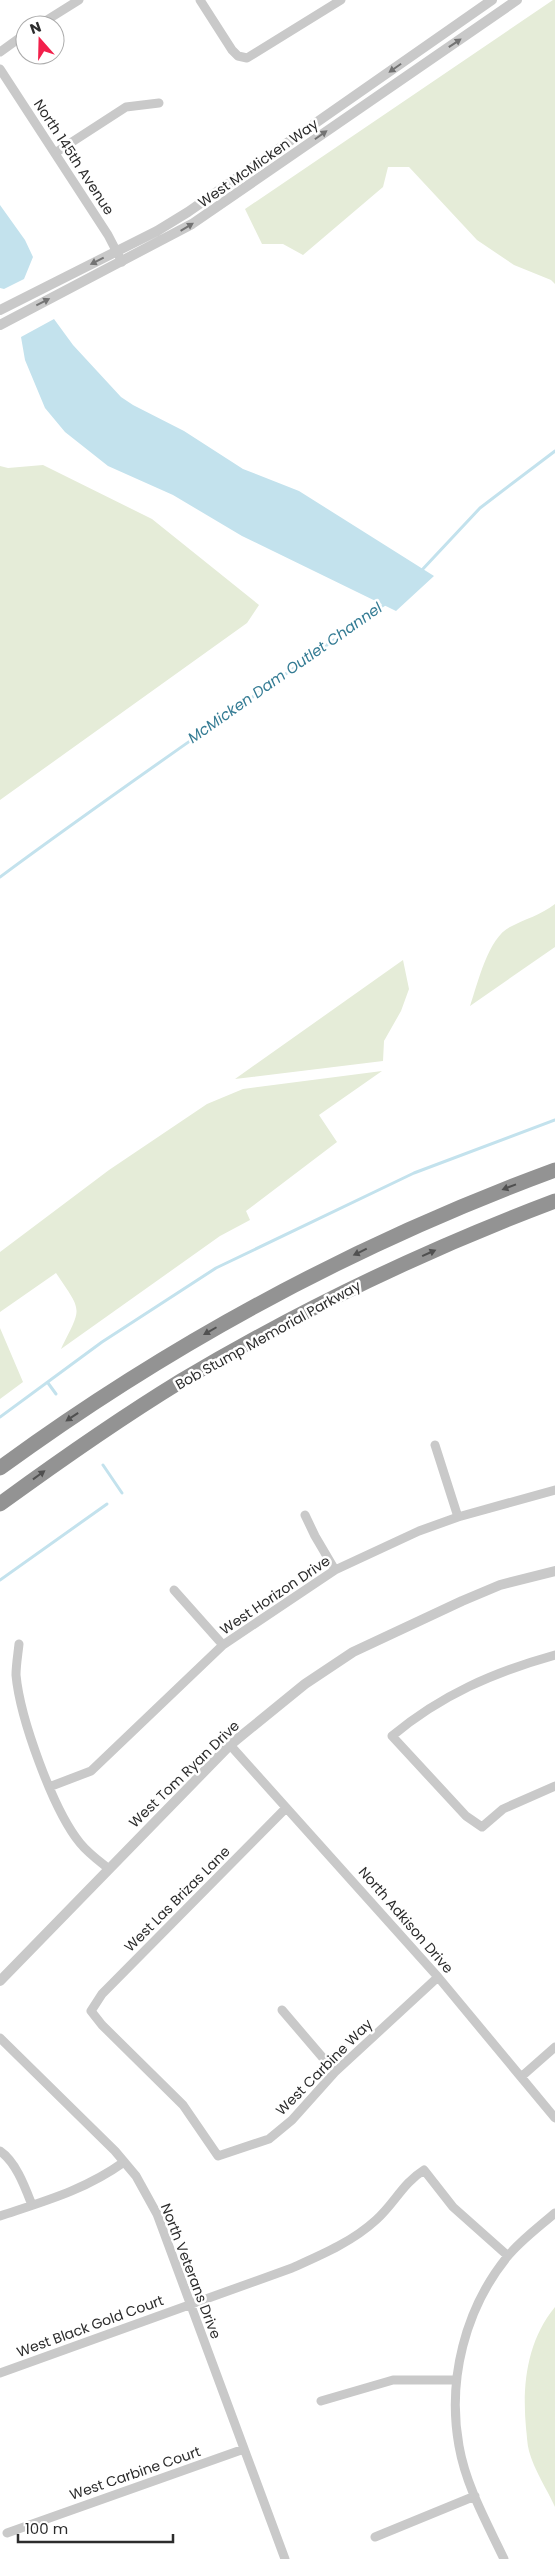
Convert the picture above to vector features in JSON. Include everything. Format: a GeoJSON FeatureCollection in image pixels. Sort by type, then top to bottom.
{"type":"FeatureCollection","features":[{"type":"Feature","properties":{"kind":"highway","name":"Bob Stump Memorial Parkway"},"geometry":{"type":"LineString","coordinates":[[0,1468],[140,1372],[273,1296],[406,1231],[555,1170]]}},
{"type":"Feature","properties":{"kind":"highway","name":"Bob Stump Memorial Parkway"},"geometry":{"type":"LineString","coordinates":[[0,1504],[148,1402],[268,1332],[414,1259],[555,1201]]}},
{"type":"Feature","properties":{"kind":"street"},"geometry":{"type":"LineString","coordinates":[[55,15],[79,0]]}},
{"type":"Feature","properties":{"kind":"street"},"geometry":{"type":"LineString","coordinates":[[200,0],[232,50],[238,56],[247,58],[341,0]]}},
{"type":"Feature","properties":{"kind":"street","name":"West McMicken Way"},"geometry":{"type":"LineString","coordinates":[[0,310],[157,231],[188,212],[492,0]]}},
{"type":"Feature","properties":{"kind":"street","name":"West McMicken Way"},"geometry":{"type":"LineString","coordinates":[[0,324],[192,224],[517,0]]}},
{"type":"Feature","properties":{"kind":"street"},"geometry":{"type":"LineString","coordinates":[[0,52],[15,41]]}},
{"type":"Feature","properties":{"kind":"street","name":"North 145th Avenue"},"geometry":{"type":"LineString","coordinates":[[0,68],[55,152],[122,262]]}},
{"type":"Feature","properties":{"kind":"street"},"geometry":{"type":"LineString","coordinates":[[55,152],[126,107],[159,104]]}},
{"type":"Feature","properties":{"kind":"street"},"geometry":{"type":"LineString","coordinates":[[435,1445],[458,1517]]}},
{"type":"Feature","properties":{"kind":"street","name":"West Horizon Drive"},"geometry":{"type":"LineString","coordinates":[[49,1787],[91,1771],[223,1645],[335,1570],[419,1531],[458,1517],[555,1490]]}},
{"type":"Feature","properties":{"kind":"street"},"geometry":{"type":"LineString","coordinates":[[305,1514],[315,1536],[335,1570]]}},
{"type":"Feature","properties":{"kind":"street","name":"West Tom Ryan Drive"},"geometry":{"type":"LineString","coordinates":[[0,1981],[230,1745],[305,1684],[353,1652],[405,1626],[492,1588],[555,1572]]}},
{"type":"Feature","properties":{"kind":"street"},"geometry":{"type":"LineString","coordinates":[[174,1590],[223,1645]]}},
{"type":"Feature","properties":{"kind":"street"},"geometry":{"type":"LineString","coordinates":[[18,1644],[16,1674],[22,1708],[49,1787],[63,1817],[80,1843],[109,1869]]}},
{"type":"Feature","properties":{"kind":"street"},"geometry":{"type":"LineString","coordinates":[[555,1655],[482,1680],[445,1697],[415,1717],[392,1736],[466,1816],[482,1827],[503,1809],[555,1786]]}},
{"type":"Feature","properties":{"kind":"street","name":"North Adkison Drive"},"geometry":{"type":"LineString","coordinates":[[230,1745],[438,1977],[555,2118]]}},
{"type":"Feature","properties":{"kind":"street","name":"West Las Brizas Lane"},"geometry":{"type":"LineString","coordinates":[[218,2156],[183,2105],[146,2071],[91,2011],[102,1994],[286,1808]]}},
{"type":"Feature","properties":{"kind":"street","name":"West Carbine Way"},"geometry":{"type":"LineString","coordinates":[[218,2156],[269,2139],[292,2120],[335,2072],[438,1977]]}},
{"type":"Feature","properties":{"kind":"street"},"geometry":{"type":"LineString","coordinates":[[282,2010],[335,2072]]}},
{"type":"Feature","properties":{"kind":"street","name":"North Veterans Drive"},"geometry":{"type":"LineString","coordinates":[[0,2038],[124,2162],[136,2176],[157,2214],[285,2559]]}},
{"type":"Feature","properties":{"kind":"street"},"geometry":{"type":"LineString","coordinates":[[521,2077],[555,2047]]}},
{"type":"Feature","properties":{"kind":"street"},"geometry":{"type":"LineString","coordinates":[[0,2151],[5,2155],[23,2182],[32,2205]]}},
{"type":"Feature","properties":{"kind":"street"},"geometry":{"type":"LineString","coordinates":[[0,2216],[72,2192],[100,2179],[124,2162]]}},
{"type":"Feature","properties":{"kind":"street","name":"West Black Gold Court"},"geometry":{"type":"LineString","coordinates":[[0,2373],[292,2268],[336,2248],[376,2220],[410,2179],[424,2170],[453,2207],[508,2256]]}},
{"type":"Feature","properties":{"kind":"street"},"geometry":{"type":"LineString","coordinates":[[504,2559],[475,2496],[459,2446],[455,2380],[462,2345],[488,2284],[508,2256],[524,2239],[555,2213]]}},
{"type":"Feature","properties":{"kind":"street"},"geometry":{"type":"LineString","coordinates":[[322,2401],[393,2380],[455,2380]]}},
{"type":"Feature","properties":{"kind":"street","name":"West Carbine Court"},"geometry":{"type":"LineString","coordinates":[[7,2533],[244,2449]]}},
{"type":"Feature","properties":{"kind":"street"},"geometry":{"type":"LineString","coordinates":[[375,2536],[475,2496]]}},
{"type":"Feature","properties":{"kind":"green space"},"geometry":{"type":"Polygon","coordinates":[[[555,0],[555,284],[551,280],[514,265],[477,240],[409,167],[388,167],[383,187],[303,255],[283,244],[262,244],[245,209],[555,0]]]}},
{"type":"Feature","properties":{"kind":"green space"},"geometry":{"type":"Polygon","coordinates":[[[43,465],[152,519],[259,605],[247,623],[0,800],[0,466],[8,468],[43,465]]]}},
{"type":"Feature","properties":{"kind":"green space"},"geometry":{"type":"Polygon","coordinates":[[[555,904],[555,947],[470,1006],[485,962],[502,933],[555,904]]]}},
{"type":"Feature","properties":{"kind":"green space"},"geometry":{"type":"Polygon","coordinates":[[[403,960],[409,989],[401,1011],[384,1041],[383,1061],[235,1079],[403,960]]]}},
{"type":"Feature","properties":{"kind":"green space"},"geometry":{"type":"Polygon","coordinates":[[[382,1071],[319,1115],[337,1142],[246,1211],[250,1220],[220,1236],[61,1349],[73,1325],[76,1310],[75,1303],[56,1273],[0,1312],[0,1252],[109,1170],[207,1104],[243,1089],[382,1071]]]}},
{"type":"Feature","properties":{"kind":"green space"},"geometry":{"type":"Polygon","coordinates":[[[0,1328],[23,1382],[0,1399],[0,1328]]]}},
{"type":"Feature","properties":{"kind":"green space"},"geometry":{"type":"Polygon","coordinates":[[[555,2307],[555,2507],[537,2472],[529,2451],[525,2396],[532,2349],[538,2334],[555,2307]]]}},
{"type":"Feature","properties":{"kind":"water"},"geometry":{"type":"Polygon","coordinates":[[[0,205],[25,240],[33,257],[24,279],[4,289],[0,288],[0,205]]]}},
{"type":"Feature","properties":{"kind":"water"},"geometry":{"type":"Polygon","coordinates":[[[54,319],[73,345],[121,397],[184,431],[243,469],[299,491],[434,576],[396,611],[242,536],[173,495],[108,466],[65,432],[45,408],[25,360],[21,337],[54,319]]]}},
{"type":"Feature","properties":{"kind":"waterway","name":"McMicken Dam Outlet Channel"},"geometry":{"type":"LineString","coordinates":[[421,571],[480,508],[555,451]]}},
{"type":"Feature","properties":{"kind":"waterway","name":"McMicken Dam Outlet Channel"},"geometry":{"type":"LineString","coordinates":[[0,877],[144,773],[385,604]]}},
{"type":"Feature","properties":{"kind":"waterway"},"geometry":{"type":"LineString","coordinates":[[0,1417],[102,1342],[216,1268],[414,1173],[555,1120]]}},
{"type":"Feature","properties":{"kind":"waterway"},"geometry":{"type":"LineString","coordinates":[[48,1383],[56,1394]]}},
{"type":"Feature","properties":{"kind":"waterway"},"geometry":{"type":"LineString","coordinates":[[103,1465],[122,1493]]}},
{"type":"Feature","properties":{"kind":"waterway"},"geometry":{"type":"LineString","coordinates":[[0,1580],[107,1504]]}}]}
